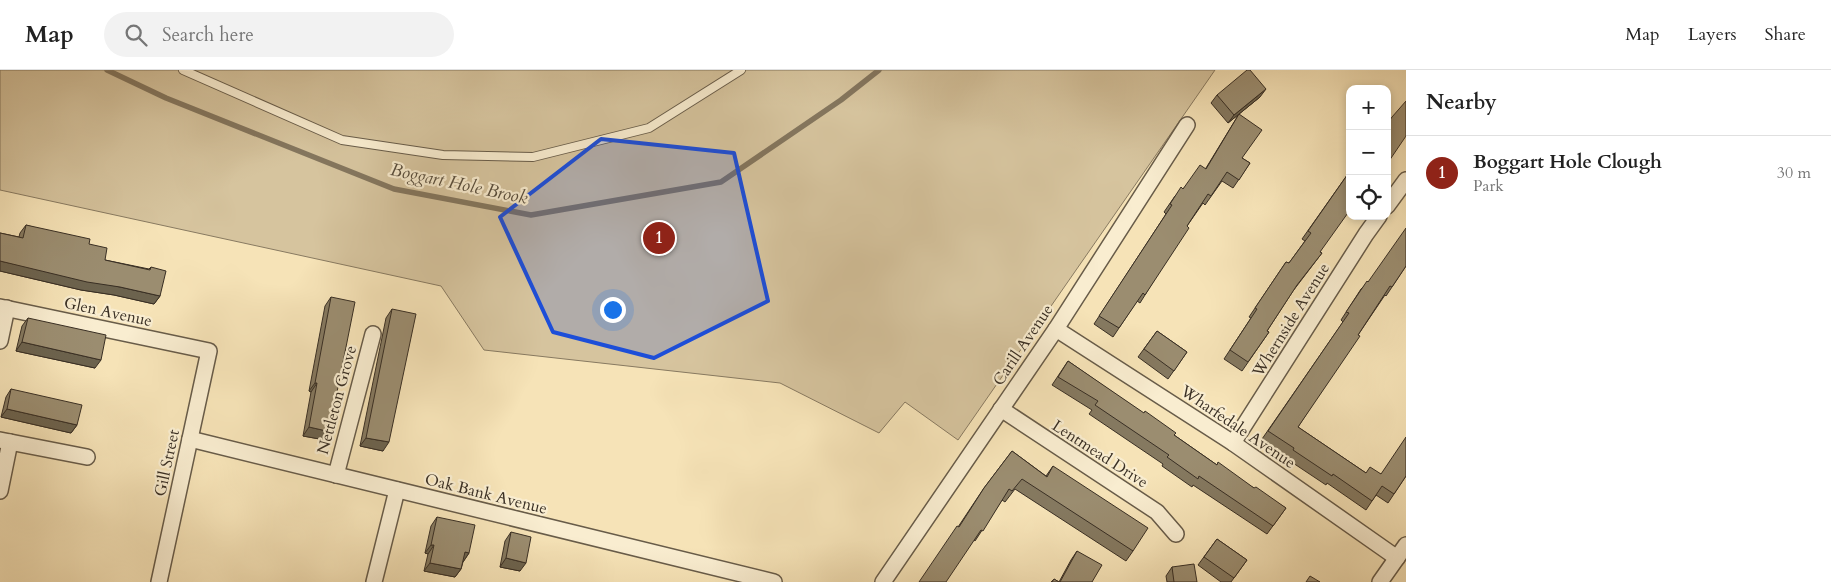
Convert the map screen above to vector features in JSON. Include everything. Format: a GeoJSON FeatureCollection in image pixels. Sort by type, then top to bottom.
{"type":"FeatureCollection","features":[{"type":"Feature","properties":{"kind":"street","name":"Carill Avenue"},"geometry":{"type":"LineString","coordinates":[[883,582],[1056,329],[1187,125]]}},
{"type":"Feature","properties":{"kind":"street"},"geometry":{"type":"LineString","coordinates":[[1391,201],[1406,180]]}},
{"type":"Feature","properties":{"kind":"street","name":"Whernside Avenue"},"geometry":{"type":"LineString","coordinates":[[1233,443],[1376,220]]}},
{"type":"Feature","properties":{"kind":"street"},"geometry":{"type":"LineString","coordinates":[[0,341],[3,308]]}},
{"type":"Feature","properties":{"kind":"street","name":"Glen Avenue"},"geometry":{"type":"LineString","coordinates":[[3,308],[209,351]]}},
{"type":"Feature","properties":{"kind":"street","name":"Wharfedale Avenue"},"geometry":{"type":"LineString","coordinates":[[1056,329],[1233,443],[1397,558]]}},
{"type":"Feature","properties":{"kind":"street","name":"Nettleton Grove"},"geometry":{"type":"LineString","coordinates":[[336,475],[373,334]]}},
{"type":"Feature","properties":{"kind":"street","name":"Gill Street"},"geometry":{"type":"LineString","coordinates":[[159,582],[209,351]]}},
{"type":"Feature","properties":{"kind":"street","name":"Lentmead Drive"},"geometry":{"type":"LineString","coordinates":[[1001,409],[1157,512],[1176,534]]}},
{"type":"Feature","properties":{"kind":"street","name":"Oak Bank Avenue"},"geometry":{"type":"LineString","coordinates":[[190,439],[774,582]]}},
{"type":"Feature","properties":{"kind":"street"},"geometry":{"type":"LineString","coordinates":[[0,491],[5,441],[87,456]]}},
{"type":"Feature","properties":{"kind":"street"},"geometry":{"type":"LineString","coordinates":[[374,582],[397,490]]}},
{"type":"Feature","properties":{"kind":"street"},"geometry":{"type":"LineString","coordinates":[[1380,582],[1406,545]]}},
{"type":"Feature","properties":{"kind":"lane"},"geometry":{"type":"LineString","coordinates":[[183,70],[342,140],[443,155],[533,156],[648,128],[741,70]]}},
{"type":"Feature","properties":{"kind":"highlighted area"},"geometry":{"type":"Polygon","coordinates":[[[601,139],[734,153],[768,301],[654,358],[553,332],[500,217],[601,139]]]}},
{"type":"Feature","properties":{"kind":"shaded area"},"geometry":{"type":"Polygon","coordinates":[[[0,70],[1215,70],[958,440],[905,402],[879,433],[780,383],[484,350],[441,286],[0,190],[0,70]]]}},
{"type":"Feature","properties":{"kind":"building"},"geometry":{"type":"Polygon","coordinates":[[[1247,70],[1250,70],[1266,89],[1234,115],[1217,95],[1247,70]]]}},
{"type":"Feature","properties":{"kind":"building"},"geometry":{"type":"Polygon","coordinates":[[[1406,101],[1406,136],[1391,158],[1391,118],[1406,101]]]}},
{"type":"Feature","properties":{"kind":"building"},"geometry":{"type":"Polygon","coordinates":[[[1239,114],[1262,130],[1242,158],[1250,163],[1239,180],[1227,172],[1211,196],[1208,194],[1187,226],[1189,228],[1145,295],[1143,293],[1119,328],[1099,316],[1172,205],[1170,204],[1181,187],[1183,189],[1200,165],[1206,169],[1239,114]]]}},
{"type":"Feature","properties":{"kind":"building"},"geometry":{"type":"Polygon","coordinates":[[[1346,177],[1346,216],[1320,252],[1322,253],[1297,285],[1267,331],[1269,332],[1248,362],[1230,350],[1286,262],[1289,263],[1311,233],[1308,231],[1346,177]]]}},
{"type":"Feature","properties":{"kind":"building"},"geometry":{"type":"Polygon","coordinates":[[[26,225],[90,239],[89,244],[107,248],[105,260],[150,270],[151,267],[166,271],[160,296],[87,282],[0,261],[0,233],[23,238],[26,225]]]}},
{"type":"Feature","properties":{"kind":"building"},"geometry":{"type":"Polygon","coordinates":[[[1406,228],[1406,266],[1392,287],[1390,286],[1358,335],[1360,336],[1298,427],[1366,473],[1370,467],[1381,474],[1406,437],[1406,476],[1394,494],[1382,486],[1372,501],[1333,474],[1332,476],[1293,450],[1294,448],[1268,431],[1349,313],[1346,312],[1367,281],[1406,228]]]}},
{"type":"Feature","properties":{"kind":"building"},"geometry":{"type":"Polygon","coordinates":[[[331,297],[355,302],[331,432],[309,427],[331,297]]]}},
{"type":"Feature","properties":{"kind":"building"},"geometry":{"type":"Polygon","coordinates":[[[392,309],[416,314],[389,442],[366,438],[392,309]]]}},
{"type":"Feature","properties":{"kind":"building"},"geometry":{"type":"Polygon","coordinates":[[[28,318],[106,335],[101,360],[22,342],[28,318]]]}},
{"type":"Feature","properties":{"kind":"building"},"geometry":{"type":"Polygon","coordinates":[[[1157,331],[1187,352],[1174,371],[1144,349],[1157,331]]]}},
{"type":"Feature","properties":{"kind":"building"},"geometry":{"type":"Polygon","coordinates":[[[1068,361],[1144,413],[1145,411],[1176,433],[1174,435],[1217,465],[1218,462],[1286,508],[1273,526],[1199,476],[1198,479],[1167,457],[1169,455],[1095,405],[1098,401],[1058,377],[1068,361]]]}},
{"type":"Feature","properties":{"kind":"building"},"geometry":{"type":"Polygon","coordinates":[[[11,389],[82,405],[77,425],[7,409],[11,389]]]}},
{"type":"Feature","properties":{"kind":"building"},"geometry":{"type":"Polygon","coordinates":[[[1012,451],[1047,477],[1053,466],[1148,528],[1133,551],[1022,479],[1012,491],[1009,489],[983,531],[981,530],[946,582],[919,582],[957,526],[959,527],[984,488],[1012,451]]]}},
{"type":"Feature","properties":{"kind":"building"},"geometry":{"type":"Polygon","coordinates":[[[437,517],[475,525],[469,553],[465,552],[461,569],[430,563],[434,545],[431,545],[437,517]]]}},
{"type":"Feature","properties":{"kind":"building"},"geometry":{"type":"Polygon","coordinates":[[[511,532],[531,537],[526,563],[506,558],[511,532]]]}},
{"type":"Feature","properties":{"kind":"building"},"geometry":{"type":"Polygon","coordinates":[[[1217,539],[1247,560],[1234,578],[1204,557],[1217,539]]]}},
{"type":"Feature","properties":{"kind":"building"},"geometry":{"type":"Polygon","coordinates":[[[1077,551],[1102,565],[1092,582],[1060,582],[1077,551]]]}},
{"type":"Feature","properties":{"kind":"building"},"geometry":{"type":"Polygon","coordinates":[[[1194,564],[1197,582],[1174,582],[1172,567],[1194,564]]]}},
{"type":"Feature","properties":{"kind":"building"},"geometry":{"type":"Polygon","coordinates":[[[1310,576],[1320,582],[1306,582],[1310,576]]]}},
{"type":"Feature","properties":{"kind":"waterway","name":"Boggart Hole Brook"},"geometry":{"type":"LineString","coordinates":[[107,70],[166,98],[394,189],[531,215],[721,182],[841,100],[879,70]]}},
{"type":"Feature","properties":{"kind":"place","name":"Boggart Hole Clough"},"geometry":{"type":"Point","coordinates":[659,238]}}]}
